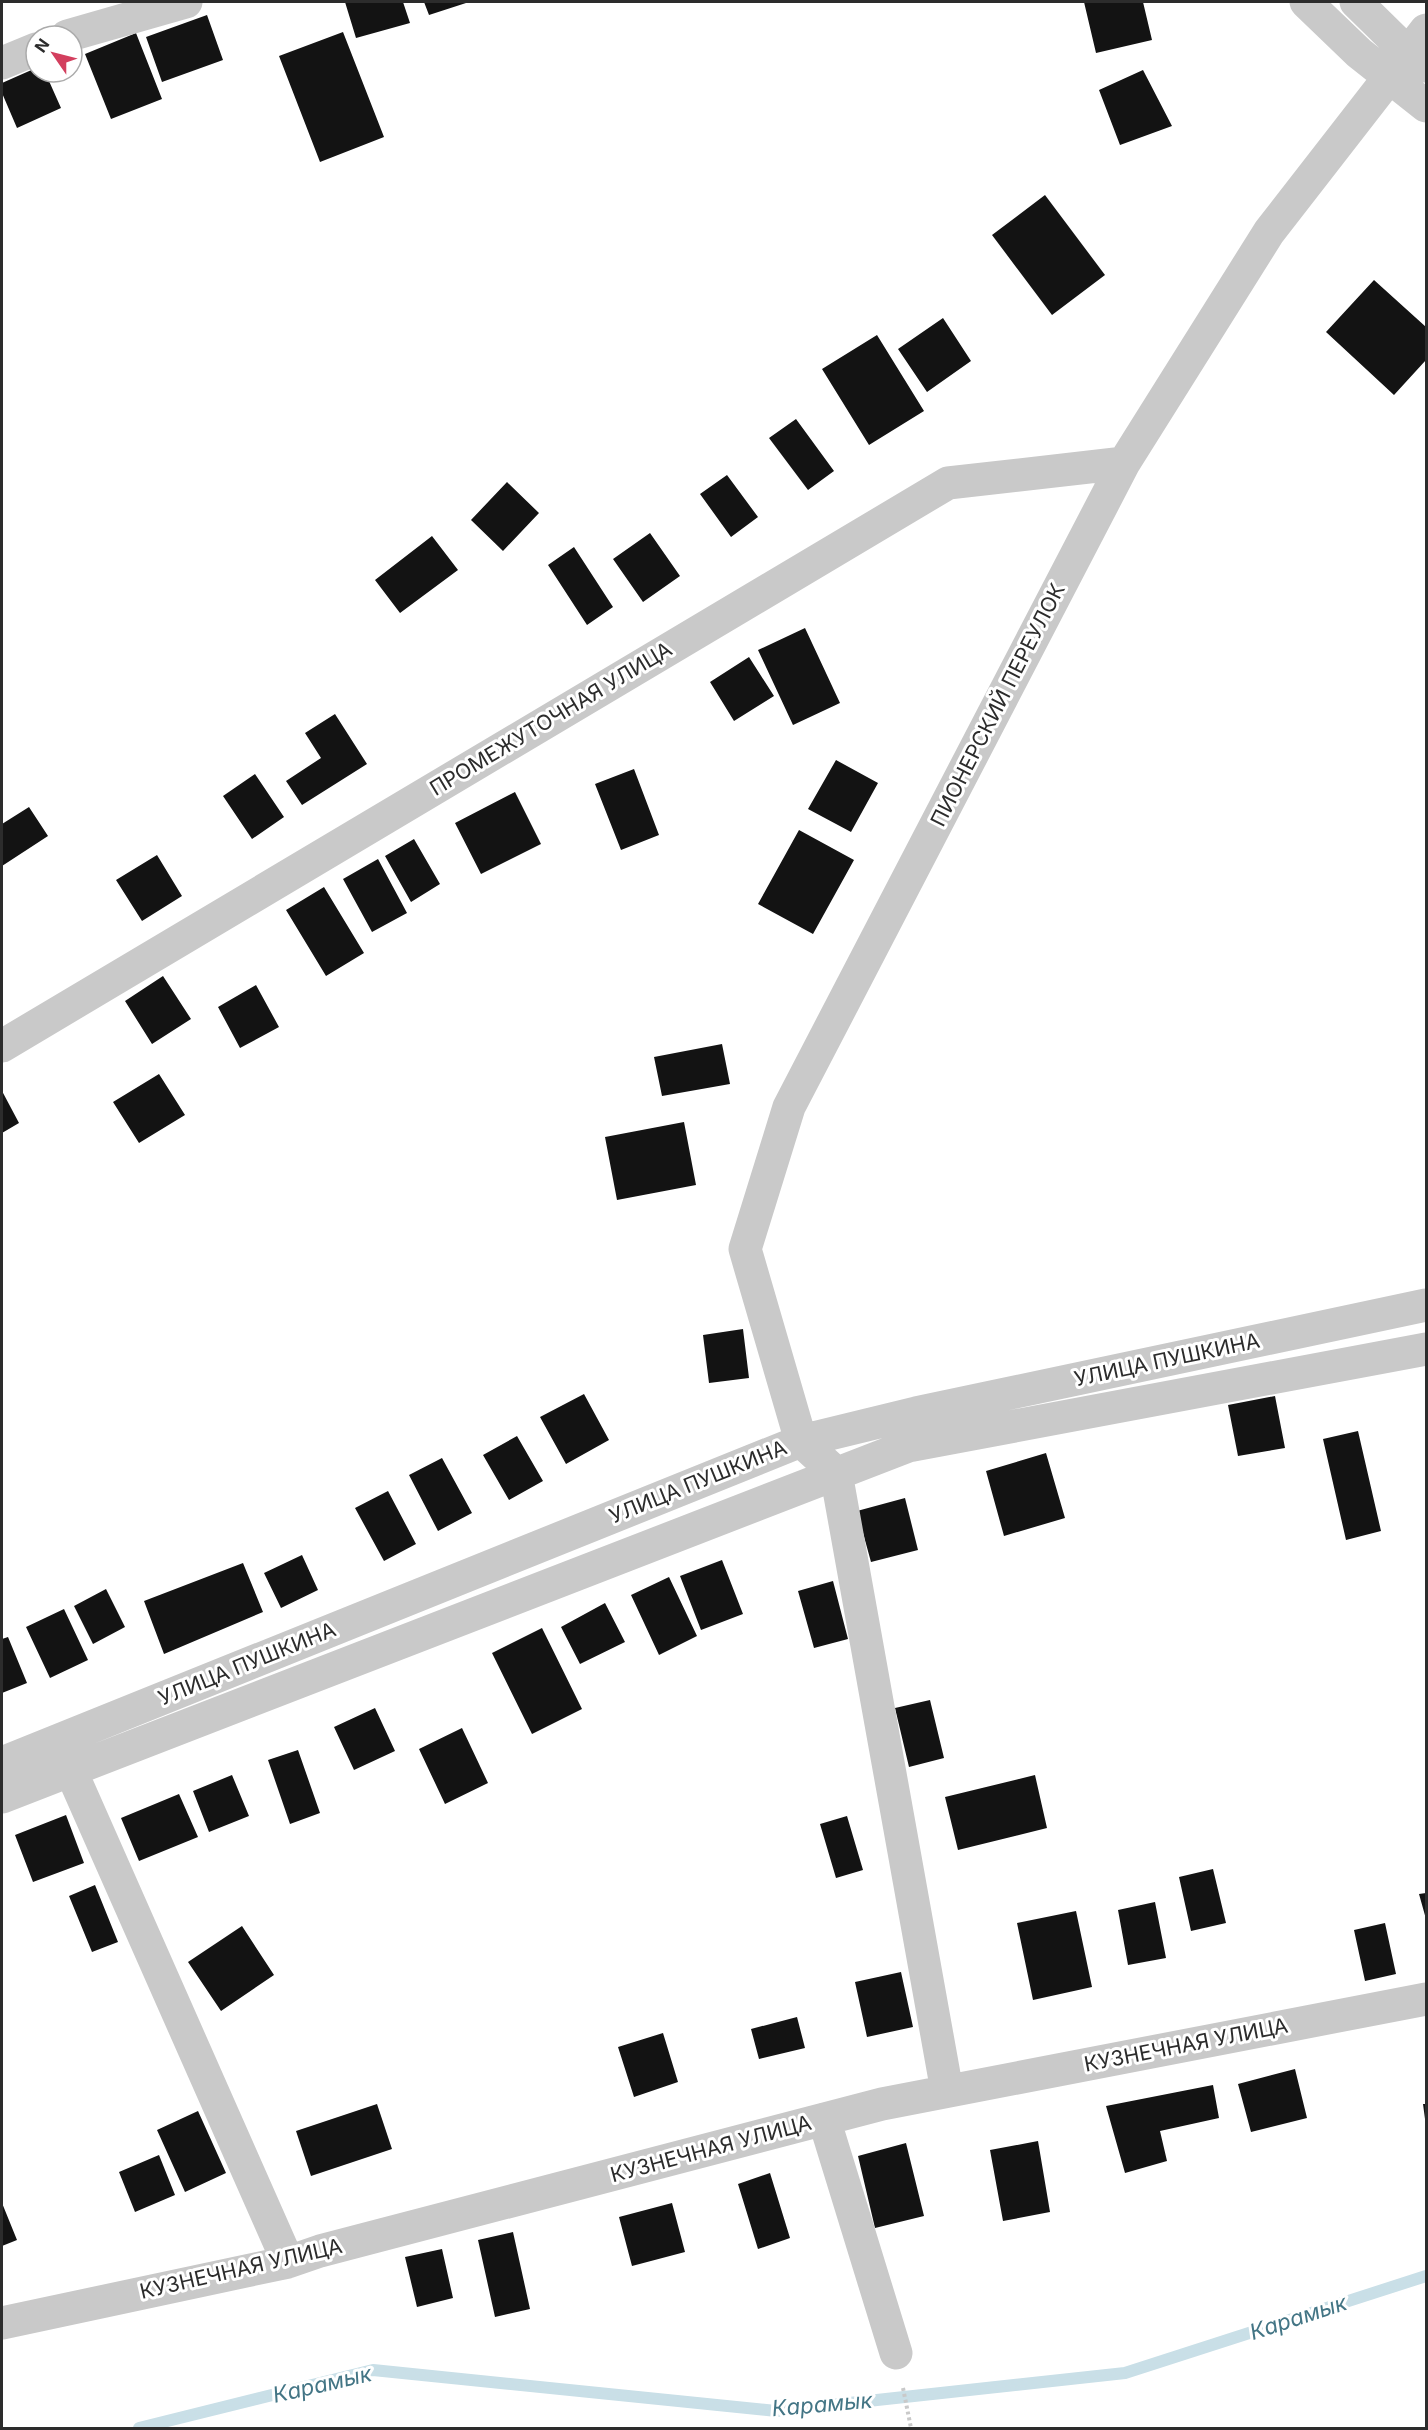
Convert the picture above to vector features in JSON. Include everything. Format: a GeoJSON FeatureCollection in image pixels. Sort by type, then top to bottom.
{"type":"FeatureCollection","features":[{"type":"Feature","properties":{"kind":"street"},"geometry":{"type":"LineString","coordinates":[[84,31],[186,2]]}},
{"type":"Feature","properties":{"kind":"street"},"geometry":{"type":"LineString","coordinates":[[1306,2],[1359,53],[1412,57]]}},
{"type":"Feature","properties":{"kind":"street"},"geometry":{"type":"LineString","coordinates":[[1356,2],[1412,57],[1426,106]]}},
{"type":"Feature","properties":{"kind":"street"},"geometry":{"type":"LineString","coordinates":[[2,63],[24,54]]}},
{"type":"Feature","properties":{"kind":"street","name":"ПИОНЕРСКИЙ ПЕРЕУЛОК"},"geometry":{"type":"LineString","coordinates":[[801,1440],[746,1250],[789,1107],[1124,463],[1269,232],[1412,57]]}},
{"type":"Feature","properties":{"kind":"street","name":"ПРОМЕЖУТОЧНАЯ УЛИЦА"},"geometry":{"type":"LineString","coordinates":[[2,1046],[948,483],[1124,463]]}},
{"type":"Feature","properties":{"kind":"street","name":"УЛИЦА ПУШКИНА"},"geometry":{"type":"LineString","coordinates":[[2,1763],[801,1440],[928,1410],[1426,1305]]}},
{"type":"Feature","properties":{"kind":"street","name":"УЛИЦА ПУШКИНА"},"geometry":{"type":"LineString","coordinates":[[2,1797],[908,1446],[1426,1349]]}},
{"type":"Feature","properties":{"kind":"street"},"geometry":{"type":"LineString","coordinates":[[801,1440],[836,1473],[947,2091]]}},
{"type":"Feature","properties":{"kind":"street"},"geometry":{"type":"LineString","coordinates":[[71,1771],[288,2262]]}},
{"type":"Feature","properties":{"kind":"street","name":"КУЗНЕЧНАЯ УЛИЦА"},"geometry":{"type":"LineString","coordinates":[[2,2324],[288,2262],[320,2251],[882,2104],[1426,1998]]}},
{"type":"Feature","properties":{"kind":"street"},"geometry":{"type":"LineString","coordinates":[[824,2119],[896,2353]]}},
{"type":"Feature","properties":{"kind":"building"},"geometry":{"type":"Polygon","coordinates":[[[345,2],[403,2],[410,23],[356,38],[345,2]]]}},
{"type":"Feature","properties":{"kind":"building"},"geometry":{"type":"Polygon","coordinates":[[[424,2],[465,2],[466,3],[429,15],[424,2]]]}},
{"type":"Feature","properties":{"kind":"building"},"geometry":{"type":"Polygon","coordinates":[[[1084,2],[1143,2],[1152,40],[1096,53],[1084,2]]]}},
{"type":"Feature","properties":{"kind":"building"},"geometry":{"type":"Polygon","coordinates":[[[207,15],[223,60],[162,82],[146,37],[207,15]]]}},
{"type":"Feature","properties":{"kind":"building"},"geometry":{"type":"Polygon","coordinates":[[[343,32],[384,137],[320,162],[279,56],[343,32]]]}},
{"type":"Feature","properties":{"kind":"building"},"geometry":{"type":"Polygon","coordinates":[[[136,33],[162,99],[111,119],[85,54],[136,33]]]}},
{"type":"Feature","properties":{"kind":"building"},"geometry":{"type":"Polygon","coordinates":[[[1143,70],[1172,126],[1120,145],[1099,90],[1143,70]]]}},
{"type":"Feature","properties":{"kind":"building"},"geometry":{"type":"Polygon","coordinates":[[[24,73],[24,84],[50,84],[61,108],[17,128],[2,93],[2,83],[24,73]]]}},
{"type":"Feature","properties":{"kind":"building"},"geometry":{"type":"Polygon","coordinates":[[[1045,195],[1105,275],[1052,315],[992,235],[1045,195]]]}},
{"type":"Feature","properties":{"kind":"building"},"geometry":{"type":"Polygon","coordinates":[[[1374,280],[1426,327],[1426,360],[1394,395],[1326,332],[1374,280]]]}},
{"type":"Feature","properties":{"kind":"building"},"geometry":{"type":"Polygon","coordinates":[[[943,318],[971,361],[927,392],[898,349],[943,318]]]}},
{"type":"Feature","properties":{"kind":"building"},"geometry":{"type":"Polygon","coordinates":[[[877,335],[924,411],[869,445],[822,369],[877,335]]]}},
{"type":"Feature","properties":{"kind":"building"},"geometry":{"type":"Polygon","coordinates":[[[796,419],[834,471],[808,490],[769,438],[796,419]]]}},
{"type":"Feature","properties":{"kind":"building"},"geometry":{"type":"Polygon","coordinates":[[[727,475],[758,517],[731,537],[700,494],[727,475]]]}},
{"type":"Feature","properties":{"kind":"building"},"geometry":{"type":"Polygon","coordinates":[[[507,482],[539,513],[503,551],[471,520],[507,482]]]}},
{"type":"Feature","properties":{"kind":"building"},"geometry":{"type":"Polygon","coordinates":[[[650,533],[680,576],[643,602],[613,559],[650,533]]]}},
{"type":"Feature","properties":{"kind":"building"},"geometry":{"type":"Polygon","coordinates":[[[432,536],[458,570],[400,613],[375,580],[432,536]]]}},
{"type":"Feature","properties":{"kind":"building"},"geometry":{"type":"Polygon","coordinates":[[[574,547],[613,607],[587,625],[548,565],[574,547]]]}},
{"type":"Feature","properties":{"kind":"building"},"geometry":{"type":"Polygon","coordinates":[[[805,628],[840,703],[793,725],[758,650],[805,628]]]}},
{"type":"Feature","properties":{"kind":"building"},"geometry":{"type":"Polygon","coordinates":[[[749,657],[774,696],[734,721],[710,682],[749,657]]]}},
{"type":"Feature","properties":{"kind":"building"},"geometry":{"type":"Polygon","coordinates":[[[335,714],[367,764],[302,805],[286,781],[321,758],[305,733],[335,714]]]}},
{"type":"Feature","properties":{"kind":"building"},"geometry":{"type":"Polygon","coordinates":[[[836,760],[878,783],[851,832],[808,809],[836,760]]]}},
{"type":"Feature","properties":{"kind":"building"},"geometry":{"type":"Polygon","coordinates":[[[634,769],[659,835],[621,850],[595,784],[634,769]]]}},
{"type":"Feature","properties":{"kind":"building"},"geometry":{"type":"Polygon","coordinates":[[[255,774],[284,817],[252,839],[223,796],[255,774]]]}},
{"type":"Feature","properties":{"kind":"building"},"geometry":{"type":"Polygon","coordinates":[[[515,792],[541,844],[481,874],[455,823],[515,792]]]}},
{"type":"Feature","properties":{"kind":"building"},"geometry":{"type":"Polygon","coordinates":[[[29,807],[48,836],[2,866],[2,824],[29,807]]]}},
{"type":"Feature","properties":{"kind":"building"},"geometry":{"type":"Polygon","coordinates":[[[799,830],[854,860],[813,934],[758,904],[799,830]]]}},
{"type":"Feature","properties":{"kind":"building"},"geometry":{"type":"Polygon","coordinates":[[[414,839],[440,884],[411,902],[385,856],[414,839]]]}},
{"type":"Feature","properties":{"kind":"building"},"geometry":{"type":"Polygon","coordinates":[[[157,855],[182,896],[142,921],[116,880],[157,855]]]}},
{"type":"Feature","properties":{"kind":"building"},"geometry":{"type":"Polygon","coordinates":[[[378,859],[407,913],[372,932],[343,879],[378,859]]]}},
{"type":"Feature","properties":{"kind":"building"},"geometry":{"type":"Polygon","coordinates":[[[324,887],[364,953],[326,976],[286,910],[324,887]]]}},
{"type":"Feature","properties":{"kind":"building"},"geometry":{"type":"Polygon","coordinates":[[[163,976],[191,1019],[152,1044],[125,1001],[163,976]]]}},
{"type":"Feature","properties":{"kind":"building"},"geometry":{"type":"Polygon","coordinates":[[[256,985],[279,1027],[240,1048],[218,1007],[256,985]]]}},
{"type":"Feature","properties":{"kind":"building"},"geometry":{"type":"Polygon","coordinates":[[[722,1044],[730,1084],[662,1096],[654,1057],[722,1044]]]}},
{"type":"Feature","properties":{"kind":"building"},"geometry":{"type":"Polygon","coordinates":[[[159,1074],[185,1115],[139,1143],[113,1102],[159,1074]]]}},
{"type":"Feature","properties":{"kind":"building"},"geometry":{"type":"Polygon","coordinates":[[[2,1091],[19,1123],[2,1133],[2,1091]]]}},
{"type":"Feature","properties":{"kind":"building"},"geometry":{"type":"Polygon","coordinates":[[[684,1122],[696,1185],[617,1200],[605,1137],[684,1122]]]}},
{"type":"Feature","properties":{"kind":"building"},"geometry":{"type":"Polygon","coordinates":[[[743,1329],[749,1378],[709,1383],[703,1335],[743,1329]]]}},
{"type":"Feature","properties":{"kind":"building"},"geometry":{"type":"Polygon","coordinates":[[[584,1394],[609,1440],[566,1464],[540,1417],[584,1394]]]}},
{"type":"Feature","properties":{"kind":"building"},"geometry":{"type":"Polygon","coordinates":[[[1275,1396],[1285,1448],[1238,1456],[1228,1405],[1275,1396]]]}},
{"type":"Feature","properties":{"kind":"building"},"geometry":{"type":"Polygon","coordinates":[[[1358,1431],[1381,1531],[1346,1540],[1323,1439],[1358,1431]]]}},
{"type":"Feature","properties":{"kind":"building"},"geometry":{"type":"Polygon","coordinates":[[[517,1436],[543,1481],[509,1500],[483,1455],[517,1436]]]}},
{"type":"Feature","properties":{"kind":"building"},"geometry":{"type":"Polygon","coordinates":[[[1046,1453],[1065,1518],[1004,1536],[986,1471],[1046,1453]]]}},
{"type":"Feature","properties":{"kind":"building"},"geometry":{"type":"Polygon","coordinates":[[[442,1458],[472,1513],[438,1531],[409,1475],[442,1458]]]}},
{"type":"Feature","properties":{"kind":"building"},"geometry":{"type":"Polygon","coordinates":[[[388,1491],[416,1544],[384,1561],[355,1508],[388,1491]]]}},
{"type":"Feature","properties":{"kind":"building"},"geometry":{"type":"Polygon","coordinates":[[[905,1498],[918,1550],[871,1562],[857,1511],[905,1498]]]}},
{"type":"Feature","properties":{"kind":"building"},"geometry":{"type":"Polygon","coordinates":[[[302,1555],[318,1590],[281,1608],[264,1573],[302,1555]]]}},
{"type":"Feature","properties":{"kind":"building"},"geometry":{"type":"Polygon","coordinates":[[[722,1560],[743,1614],[701,1630],[680,1576],[722,1560]]]}},
{"type":"Feature","properties":{"kind":"building"},"geometry":{"type":"Polygon","coordinates":[[[243,1563],[263,1612],[164,1654],[144,1601],[243,1563]]]}},
{"type":"Feature","properties":{"kind":"building"},"geometry":{"type":"Polygon","coordinates":[[[669,1577],[697,1636],[659,1655],[631,1595],[669,1577]]]}},
{"type":"Feature","properties":{"kind":"building"},"geometry":{"type":"Polygon","coordinates":[[[833,1581],[848,1639],[814,1648],[798,1591],[833,1581]]]}},
{"type":"Feature","properties":{"kind":"building"},"geometry":{"type":"Polygon","coordinates":[[[106,1589],[125,1627],[93,1644],[74,1606],[106,1589]]]}},
{"type":"Feature","properties":{"kind":"building"},"geometry":{"type":"Polygon","coordinates":[[[605,1603],[625,1642],[580,1664],[561,1627],[605,1603]]]}},
{"type":"Feature","properties":{"kind":"building"},"geometry":{"type":"Polygon","coordinates":[[[64,1609],[88,1660],[50,1678],[26,1627],[64,1609]]]}},
{"type":"Feature","properties":{"kind":"building"},"geometry":{"type":"Polygon","coordinates":[[[542,1628],[582,1709],[532,1734],[492,1653],[542,1628]]]}},
{"type":"Feature","properties":{"kind":"building"},"geometry":{"type":"Polygon","coordinates":[[[8,1637],[27,1683],[2,1693],[2,1639],[8,1637]]]}},
{"type":"Feature","properties":{"kind":"building"},"geometry":{"type":"Polygon","coordinates":[[[930,1700],[944,1758],[909,1767],[895,1708],[930,1700]]]}},
{"type":"Feature","properties":{"kind":"building"},"geometry":{"type":"Polygon","coordinates":[[[375,1708],[395,1751],[354,1770],[334,1727],[375,1708]]]}},
{"type":"Feature","properties":{"kind":"building"},"geometry":{"type":"Polygon","coordinates":[[[462,1728],[488,1783],[445,1804],[419,1749],[462,1728]]]}},
{"type":"Feature","properties":{"kind":"building"},"geometry":{"type":"Polygon","coordinates":[[[298,1750],[320,1813],[290,1824],[268,1760],[298,1750]]]}},
{"type":"Feature","properties":{"kind":"building"},"geometry":{"type":"Polygon","coordinates":[[[232,1775],[249,1816],[209,1832],[193,1791],[232,1775]]]}},
{"type":"Feature","properties":{"kind":"building"},"geometry":{"type":"Polygon","coordinates":[[[1035,1775],[1047,1828],[958,1850],[945,1797],[1035,1775]]]}},
{"type":"Feature","properties":{"kind":"building"},"geometry":{"type":"Polygon","coordinates":[[[179,1794],[198,1837],[139,1861],[121,1818],[179,1794]]]}},
{"type":"Feature","properties":{"kind":"building"},"geometry":{"type":"Polygon","coordinates":[[[66,1815],[84,1863],[33,1882],[15,1835],[66,1815]]]}},
{"type":"Feature","properties":{"kind":"building"},"geometry":{"type":"Polygon","coordinates":[[[847,1816],[863,1870],[836,1878],[820,1824],[847,1816]]]}},
{"type":"Feature","properties":{"kind":"building"},"geometry":{"type":"Polygon","coordinates":[[[1213,1869],[1226,1923],[1191,1931],[1179,1877],[1213,1869]]]}},
{"type":"Feature","properties":{"kind":"building"},"geometry":{"type":"Polygon","coordinates":[[[95,1885],[118,1942],[92,1952],[69,1896],[95,1885]]]}},
{"type":"Feature","properties":{"kind":"building"},"geometry":{"type":"Polygon","coordinates":[[[1426,1893],[1426,1919],[1419,1894],[1426,1893]]]}},
{"type":"Feature","properties":{"kind":"building"},"geometry":{"type":"Polygon","coordinates":[[[1155,1902],[1166,1958],[1128,1965],[1118,1910],[1155,1902]]]}},
{"type":"Feature","properties":{"kind":"building"},"geometry":{"type":"Polygon","coordinates":[[[1076,1911],[1092,1987],[1033,2000],[1017,1923],[1076,1911]]]}},
{"type":"Feature","properties":{"kind":"building"},"geometry":{"type":"Polygon","coordinates":[[[1385,1923],[1396,1974],[1365,1981],[1354,1930],[1385,1923]]]}},
{"type":"Feature","properties":{"kind":"building"},"geometry":{"type":"Polygon","coordinates":[[[242,1926],[274,1975],[221,2011],[188,1962],[242,1926]]]}},
{"type":"Feature","properties":{"kind":"building"},"geometry":{"type":"Polygon","coordinates":[[[901,1972],[913,2027],[867,2037],[855,1982],[901,1972]]]}},
{"type":"Feature","properties":{"kind":"building"},"geometry":{"type":"Polygon","coordinates":[[[797,2017],[805,2048],[759,2059],[751,2029],[797,2017]]]}},
{"type":"Feature","properties":{"kind":"building"},"geometry":{"type":"Polygon","coordinates":[[[663,2033],[678,2082],[634,2097],[618,2047],[663,2033]]]}},
{"type":"Feature","properties":{"kind":"building"},"geometry":{"type":"Polygon","coordinates":[[[1295,2069],[1307,2118],[1251,2132],[1238,2084],[1295,2069]]]}},
{"type":"Feature","properties":{"kind":"building"},"geometry":{"type":"Polygon","coordinates":[[[1213,2085],[1219,2118],[1160,2131],[1167,2161],[1125,2173],[1106,2106],[1213,2085]]]}},
{"type":"Feature","properties":{"kind":"building"},"geometry":{"type":"Polygon","coordinates":[[[377,2104],[392,2149],[311,2176],[296,2131],[377,2104]]]}},
{"type":"Feature","properties":{"kind":"building"},"geometry":{"type":"Polygon","coordinates":[[[1423,2104],[1426,2104],[1426,2119],[1425,2119],[1423,2104]]]}},
{"type":"Feature","properties":{"kind":"building"},"geometry":{"type":"Polygon","coordinates":[[[198,2111],[226,2173],[185,2192],[157,2130],[198,2111]]]}},
{"type":"Feature","properties":{"kind":"building"},"geometry":{"type":"Polygon","coordinates":[[[1038,2141],[1050,2212],[1003,2221],[990,2150],[1038,2141]]]}},
{"type":"Feature","properties":{"kind":"building"},"geometry":{"type":"Polygon","coordinates":[[[906,2143],[924,2216],[875,2228],[858,2156],[906,2143]]]}},
{"type":"Feature","properties":{"kind":"building"},"geometry":{"type":"Polygon","coordinates":[[[159,2155],[175,2195],[135,2212],[119,2172],[159,2155]]]}},
{"type":"Feature","properties":{"kind":"building"},"geometry":{"type":"Polygon","coordinates":[[[770,2173],[790,2238],[758,2249],[738,2184],[770,2173]]]}},
{"type":"Feature","properties":{"kind":"building"},"geometry":{"type":"Polygon","coordinates":[[[2,2203],[17,2240],[2,2246],[2,2203]]]}},
{"type":"Feature","properties":{"kind":"building"},"geometry":{"type":"Polygon","coordinates":[[[672,2203],[685,2252],[632,2266],[619,2217],[672,2203]]]}},
{"type":"Feature","properties":{"kind":"building"},"geometry":{"type":"Polygon","coordinates":[[[513,2232],[530,2309],[495,2317],[478,2240],[513,2232]]]}},
{"type":"Feature","properties":{"kind":"building"},"geometry":{"type":"Polygon","coordinates":[[[442,2249],[453,2298],[417,2307],[405,2257],[442,2249]]]}},
{"type":"Feature","properties":{"kind":"waterway","name":"Карамык"},"geometry":{"type":"LineString","coordinates":[[139,2428],[373,2370],[776,2411],[1125,2373],[1426,2276]]}}]}
